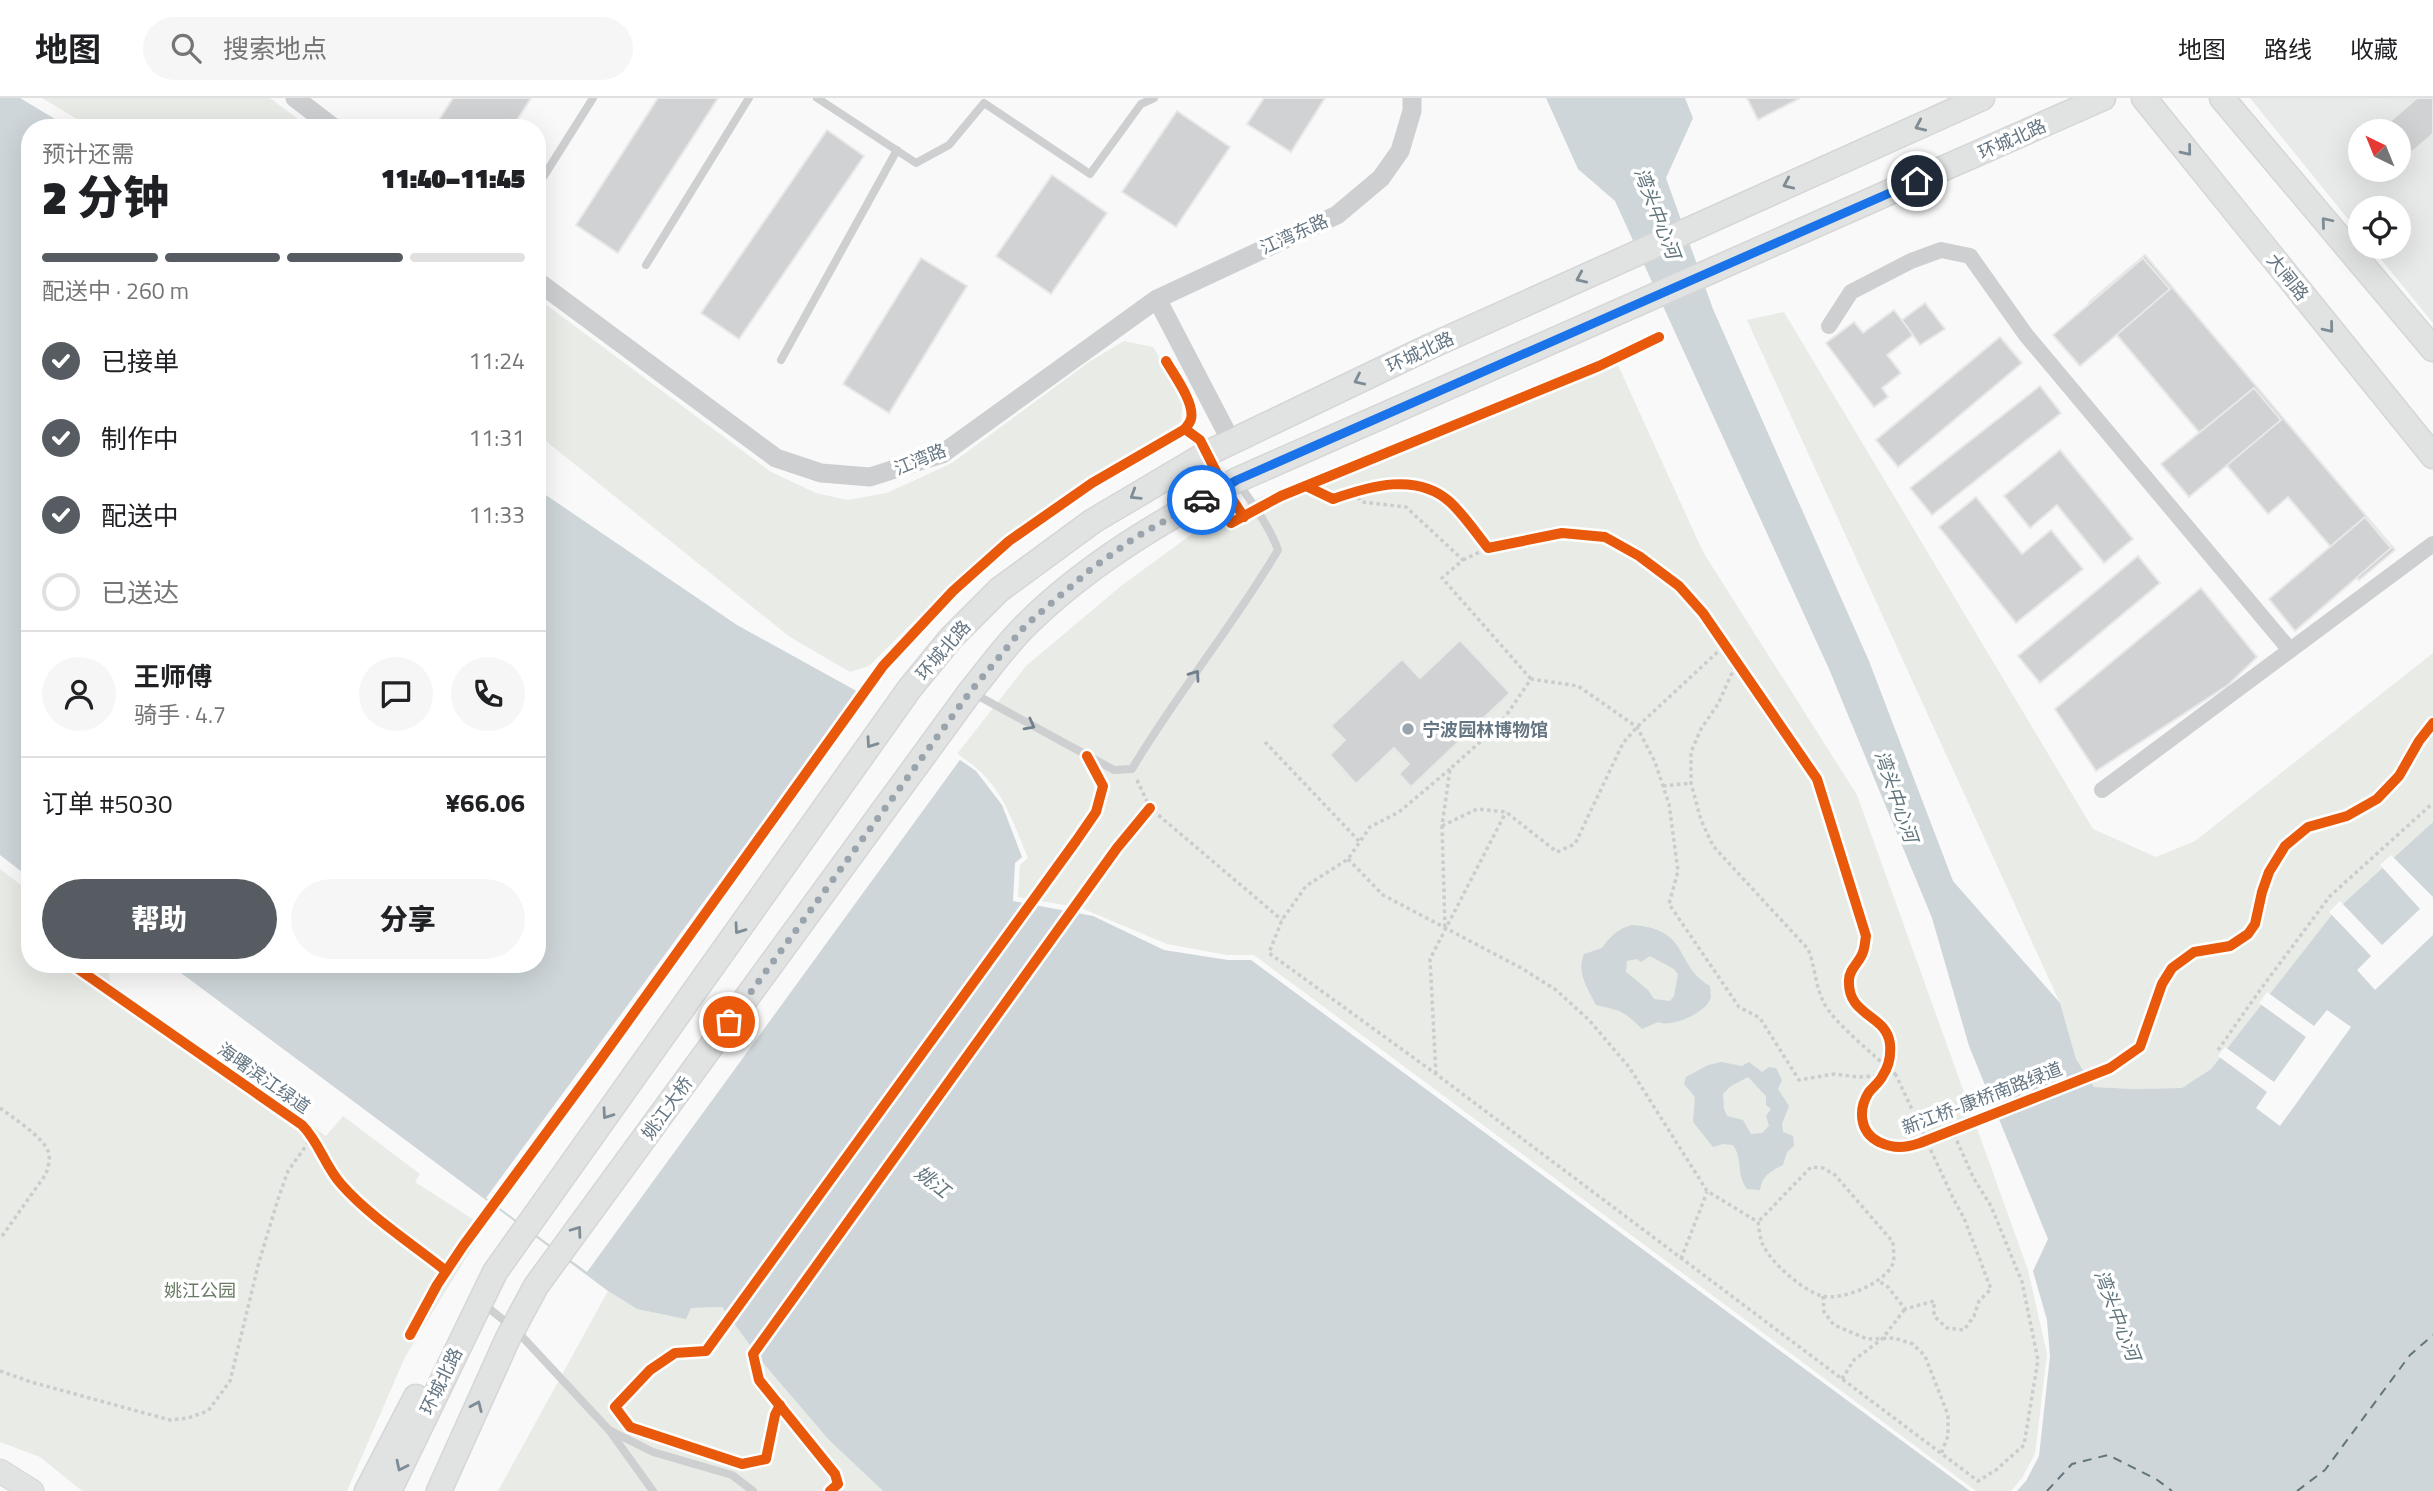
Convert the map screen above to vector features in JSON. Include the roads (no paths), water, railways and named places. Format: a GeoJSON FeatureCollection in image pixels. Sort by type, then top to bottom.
{"type":"FeatureCollection","features":[{"type":"Feature","properties":{"kind":"main road","name":"环城北路"},"geometry":{"type":"LineString","coordinates":[[389,1491],[495,1272],[910,688],[951,638],[999,590],[1104,514],[1231,441],[1465,330],[1982,98]]}},
{"type":"Feature","properties":{"kind":"main road","name":"环城北路"},"geometry":{"type":"LineString","coordinates":[[970,692],[1025,626],[1091,569],[1136,537],[1237,480],[2103,98]]}},
{"type":"Feature","properties":{"kind":"main road","name":"大闸路"},"geometry":{"type":"LineString","coordinates":[[2144,98],[2433,456]]}},
{"type":"Feature","properties":{"kind":"main road"},"geometry":{"type":"LineString","coordinates":[[2222,98],[2432,346]]}},
{"type":"Feature","properties":{"kind":"main road","name":"姚江大桥"},"geometry":{"type":"LineString","coordinates":[[514,1329],[536,1286],[970,692]]}},
{"type":"Feature","properties":{"kind":"main road"},"geometry":{"type":"LineString","coordinates":[[367,1491],[436,1358],[469,1324]]}},
{"type":"Feature","properties":{"kind":"main road"},"geometry":{"type":"LineString","coordinates":[[439,1491],[514,1329]]}},
{"type":"Feature","properties":{"kind":"main road"},"geometry":{"type":"LineString","coordinates":[[0,1471],[32,1491]]}},
{"type":"Feature","properties":{"kind":"street"},"geometry":{"type":"LineString","coordinates":[[295,98],[322,119]]}},
{"type":"Feature","properties":{"kind":"street","name":"江湾东路"},"geometry":{"type":"LineString","coordinates":[[1157,299],[1337,215],[1381,178],[1400,151],[1412,111],[1412,98]]}},
{"type":"Feature","properties":{"kind":"street"},"geometry":{"type":"LineString","coordinates":[[1829,326],[1851,292],[1911,261],[1941,250],[1970,256],[2026,335],[2290,650]]}},
{"type":"Feature","properties":{"kind":"street","name":"江湾路"},"geometry":{"type":"LineString","coordinates":[[546,288],[776,458],[821,473],[870,477],[942,453],[1157,299]]}},
{"type":"Feature","properties":{"kind":"street"},"geometry":{"type":"LineString","coordinates":[[1157,299],[1231,441]]}},
{"type":"Feature","properties":{"kind":"street"},"geometry":{"type":"LineString","coordinates":[[2102,790],[2433,544]]}},
{"type":"Feature","properties":{"kind":"lane"},"geometry":{"type":"LineString","coordinates":[[546,173],[593,98]]}},
{"type":"Feature","properties":{"kind":"lane"},"geometry":{"type":"LineString","coordinates":[[646,265],[749,98]]}},
{"type":"Feature","properties":{"kind":"lane"},"geometry":{"type":"LineString","coordinates":[[817,98],[916,163],[949,145],[984,103],[1090,174],[1141,104],[1154,98]]}},
{"type":"Feature","properties":{"kind":"lane"},"geometry":{"type":"LineString","coordinates":[[781,360],[897,150]]}},
{"type":"Feature","properties":{"kind":"lane"},"geometry":{"type":"LineString","coordinates":[[970,692],[1114,771],[1132,769],[1259,583],[1278,550],[1272,533],[1237,480]]}},
{"type":"Feature","properties":{"kind":"lane"},"geometry":{"type":"LineString","coordinates":[[480,1301],[514,1329],[609,1430],[653,1491]]}},
{"type":"Feature","properties":{"kind":"lane"},"geometry":{"type":"LineString","coordinates":[[609,1430],[653,1452],[732,1475],[752,1491]]}},
{"type":"Feature","properties":{"kind":"water"},"geometry":{"type":"Polygon","coordinates":[[[0,98],[20,98],[55,119],[21,119],[21,871],[0,855],[0,98]]]}},
{"type":"Feature","properties":{"kind":"water","name":"湾头中心河"},"geometry":{"type":"Polygon","coordinates":[[[1546,98],[1685,98],[1693,118],[1666,178],[1713,309],[1869,661],[1953,881],[2060,1003],[2076,1059],[2094,1087],[2182,1088],[2211,1069],[2334,912],[2433,822],[2433,1491],[2017,1491],[2026,1481],[2039,1456],[2050,1356],[2047,1320],[2033,1271],[2048,1239],[1969,1046],[1932,918],[1829,669],[1615,201],[1578,169],[1546,98]]]}},
{"type":"Feature","properties":{"kind":"water","name":"姚江"},"geometry":{"type":"Polygon","coordinates":[[[546,495],[737,625],[880,704],[976,771],[1002,805],[1022,857],[1015,863],[1013,901],[1093,916],[1164,950],[1228,960],[1251,960],[1970,1491],[883,1491],[829,1440],[763,1363],[722,1307],[691,1308],[686,1319],[637,1309],[608,1291],[181,973],[546,973],[546,495]]]}},
{"type":"Feature","properties":{"kind":"water"},"geometry":{"type":"Polygon","coordinates":[[[1632,925],[1651,928],[1673,940],[1690,968],[1710,986],[1711,997],[1703,1009],[1679,1021],[1658,1022],[1642,1029],[1621,1012],[1596,1005],[1582,974],[1584,954],[1602,948],[1615,934],[1632,925]],[[1650,956],[1641,962],[1637,959],[1627,961],[1626,972],[1648,990],[1654,999],[1670,1001],[1674,996],[1678,974],[1650,956]]]}},
{"type":"Feature","properties":{"kind":"water"},"geometry":{"type":"Polygon","coordinates":[[[1721,1062],[1742,1066],[1749,1062],[1762,1072],[1769,1067],[1776,1068],[1782,1080],[1778,1089],[1789,1106],[1782,1124],[1783,1132],[1793,1136],[1794,1146],[1787,1152],[1783,1165],[1765,1178],[1760,1190],[1747,1189],[1744,1184],[1733,1145],[1713,1147],[1693,1122],[1695,1097],[1684,1084],[1686,1077],[1708,1065],[1721,1062]],[[1748,1077],[1731,1086],[1723,1094],[1724,1109],[1727,1116],[1743,1120],[1751,1134],[1762,1133],[1769,1126],[1766,1116],[1771,1109],[1766,1105],[1766,1096],[1748,1077]]]}},
{"type":"Feature","properties":{"kind":"place","name":"宁波园林博物馆"},"geometry":{"type":"Point","coordinates":[1408,729]}},
{"type":"Feature","properties":{"kind":"park label","name":"姚江公园"},"geometry":{"type":"Point","coordinates":[200,1290]}}]}
